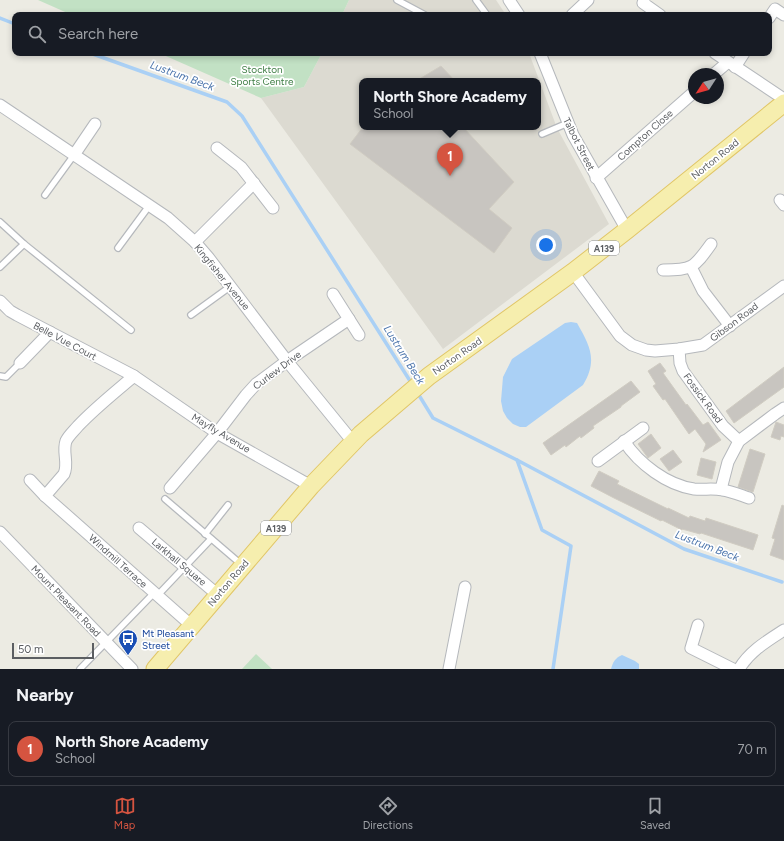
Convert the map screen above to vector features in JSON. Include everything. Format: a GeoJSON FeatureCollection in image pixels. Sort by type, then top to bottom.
{"type":"FeatureCollection","features":[{"type":"Feature","properties":{"kind":"main road","name":"Norton Road"},"geometry":{"type":"LineString","coordinates":[[158,668],[311,486],[353,442],[412,390],[573,272],[784,103]]}},
{"type":"Feature","properties":{"kind":"street"},"geometry":{"type":"LineString","coordinates":[[509,0],[515,12]]}},
{"type":"Feature","properties":{"kind":"street"},"geometry":{"type":"LineString","coordinates":[[644,0],[643,3],[656,12]]}},
{"type":"Feature","properties":{"kind":"street"},"geometry":{"type":"LineString","coordinates":[[575,12],[585,1]]}},
{"type":"Feature","properties":{"kind":"street"},"geometry":{"type":"LineString","coordinates":[[772,14],[775,9],[784,15]]}},
{"type":"Feature","properties":{"kind":"street","name":"Talbot Street"},"geometry":{"type":"LineString","coordinates":[[541,56],[573,135],[596,178],[627,230]]}},
{"type":"Feature","properties":{"kind":"street"},"geometry":{"type":"LineString","coordinates":[[719,56],[784,100]]}},
{"type":"Feature","properties":{"kind":"street"},"geometry":{"type":"LineString","coordinates":[[724,68],[740,56]]}},
{"type":"Feature","properties":{"kind":"street","name":"Compton Close"},"geometry":{"type":"LineString","coordinates":[[596,178],[688,97]]}},
{"type":"Feature","properties":{"kind":"street","name":"Kingfisher Avenue"},"geometry":{"type":"LineString","coordinates":[[0,105],[168,218],[195,242],[231,286],[287,361],[353,442]]}},
{"type":"Feature","properties":{"kind":"street"},"geometry":{"type":"LineString","coordinates":[[74,155],[95,124]]}},
{"type":"Feature","properties":{"kind":"street"},"geometry":{"type":"LineString","coordinates":[[217,148],[241,167],[273,208]]}},
{"type":"Feature","properties":{"kind":"street"},"geometry":{"type":"LineString","coordinates":[[195,242],[254,183]]}},
{"type":"Feature","properties":{"kind":"street"},"geometry":{"type":"LineString","coordinates":[[663,270],[678,270],[691,267],[698,262],[711,244]]}},
{"type":"Feature","properties":{"kind":"street"},"geometry":{"type":"LineString","coordinates":[[691,267],[703,291],[730,326]]}},
{"type":"Feature","properties":{"kind":"street","name":"Gibson Road"},"geometry":{"type":"LineString","coordinates":[[573,272],[613,329],[626,342],[646,350],[679,349],[703,345],[784,286]]}},
{"type":"Feature","properties":{"kind":"street"},"geometry":{"type":"LineString","coordinates":[[333,294],[359,334]]}},
{"type":"Feature","properties":{"kind":"street","name":"Belle Vue Court"},"geometry":{"type":"LineString","coordinates":[[0,301],[10,311],[134,376]]}},
{"type":"Feature","properties":{"kind":"street","name":"Curlew Drive"},"geometry":{"type":"LineString","coordinates":[[170,488],[256,384],[349,319]]}},
{"type":"Feature","properties":{"kind":"street"},"geometry":{"type":"LineString","coordinates":[[20,363],[50,332]]}},
{"type":"Feature","properties":{"kind":"street","name":"Fossick Road"},"geometry":{"type":"LineString","coordinates":[[679,349],[680,363],[683,371],[723,426],[739,441]]}},
{"type":"Feature","properties":{"kind":"street"},"geometry":{"type":"LineString","coordinates":[[45,496],[66,470],[64,449],[68,437],[90,413],[134,376]]}},
{"type":"Feature","properties":{"kind":"street","name":"Mayfly Avenue"},"geometry":{"type":"LineString","coordinates":[[134,376],[217,433],[311,486]]}},
{"type":"Feature","properties":{"kind":"street"},"geometry":{"type":"LineString","coordinates":[[721,489],[728,462],[739,441],[784,408]]}},
{"type":"Feature","properties":{"kind":"street"},"geometry":{"type":"LineString","coordinates":[[598,461],[643,428]]}},
{"type":"Feature","properties":{"kind":"street"},"geometry":{"type":"LineString","coordinates":[[624,441],[631,452],[644,465],[675,483],[695,489],[721,489],[749,498]]}},
{"type":"Feature","properties":{"kind":"street","name":"Windmill Terrace"},"geometry":{"type":"LineString","coordinates":[[30,480],[45,496],[192,626]]}},
{"type":"Feature","properties":{"kind":"street","name":"Larkhall Square"},"geometry":{"type":"LineString","coordinates":[[139,528],[218,595]]}},
{"type":"Feature","properties":{"kind":"street","name":"Mount Pleasant Road"},"geometry":{"type":"LineString","coordinates":[[0,532],[132,669]]}},
{"type":"Feature","properties":{"kind":"street"},"geometry":{"type":"LineString","coordinates":[[449,669],[464,587]]}},
{"type":"Feature","properties":{"kind":"street"},"geometry":{"type":"LineString","coordinates":[[698,625],[691,648],[732,669]]}},
{"type":"Feature","properties":{"kind":"street"},"geometry":{"type":"LineString","coordinates":[[739,669],[752,652],[784,630]]}},
{"type":"Feature","properties":{"kind":"lane"},"geometry":{"type":"LineString","coordinates":[[397,0],[419,12]]}},
{"type":"Feature","properties":{"kind":"lane"},"geometry":{"type":"LineString","coordinates":[[476,0],[485,12]]}},
{"type":"Feature","properties":{"kind":"lane"},"geometry":{"type":"LineString","coordinates":[[542,134],[568,123]]}},
{"type":"Feature","properties":{"kind":"lane"},"geometry":{"type":"LineString","coordinates":[[45,195],[74,155]]}},
{"type":"Feature","properties":{"kind":"lane"},"geometry":{"type":"LineString","coordinates":[[118,248],[149,206]]}},
{"type":"Feature","properties":{"kind":"lane"},"geometry":{"type":"LineString","coordinates":[[0,222],[24,244],[131,330]]}},
{"type":"Feature","properties":{"kind":"lane"},"geometry":{"type":"LineString","coordinates":[[0,267],[24,244]]}},
{"type":"Feature","properties":{"kind":"lane"},"geometry":{"type":"LineString","coordinates":[[192,315],[231,286]]}},
{"type":"Feature","properties":{"kind":"lane"},"geometry":{"type":"LineString","coordinates":[[0,376],[6,377],[20,363]]}},
{"type":"Feature","properties":{"kind":"lane"},"geometry":{"type":"LineString","coordinates":[[165,499],[243,566]]}},
{"type":"Feature","properties":{"kind":"lane"},"geometry":{"type":"LineString","coordinates":[[205,534],[228,505]]}},
{"type":"Feature","properties":{"kind":"lane"},"geometry":{"type":"LineString","coordinates":[[80,669],[211,539]]}},
{"type":"Feature","properties":{"kind":"shaded area"},"geometry":{"type":"Polygon","coordinates":[[[349,0],[496,0],[504,12],[343,12],[349,0]]]}},
{"type":"Feature","properties":{"kind":"shaded area"},"geometry":{"type":"Polygon","coordinates":[[[320,56],[530,56],[538,78],[359,78],[359,130],[541,130],[541,85],[557,128],[609,224],[443,349],[261,98],[304,87],[320,56]]]}},
{"type":"Feature","properties":{"kind":"green space"},"geometry":{"type":"Polygon","coordinates":[[[38,0],[349,0],[343,12],[65,12],[38,0]]]}},
{"type":"Feature","properties":{"kind":"green space","name":"Stockton Sports Centre"},"geometry":{"type":"Polygon","coordinates":[[[166,56],[320,56],[304,87],[261,98],[166,56]]]}},
{"type":"Feature","properties":{"kind":"green space"},"geometry":{"type":"Polygon","coordinates":[[[256,654],[272,669],[242,669],[256,654]]]}},
{"type":"Feature","properties":{"kind":"water"},"geometry":{"type":"Polygon","coordinates":[[[565,323],[577,323],[589,346],[591,360],[590,368],[583,385],[526,427],[520,427],[513,424],[503,411],[501,401],[503,377],[512,359],[565,323]]]}},
{"type":"Feature","properties":{"kind":"water"},"geometry":{"type":"Polygon","coordinates":[[[622,655],[639,664],[639,669],[611,669],[615,660],[622,655]]]}},
{"type":"Feature","properties":{"kind":"building"},"geometry":{"type":"Polygon","coordinates":[[[441,66],[452,78],[421,78],[441,66]]]}},
{"type":"Feature","properties":{"kind":"building"},"geometry":{"type":"Polygon","coordinates":[[[361,130],[466,130],[514,182],[489,209],[512,228],[494,253],[350,144],[361,130]]]}},
{"type":"Feature","properties":{"kind":"building"},"geometry":{"type":"Polygon","coordinates":[[[660,363],[666,371],[663,373],[686,405],[687,404],[703,425],[708,422],[721,440],[703,452],[706,444],[695,429],[689,434],[665,399],[663,400],[653,386],[656,384],[648,371],[660,363]]]}},
{"type":"Feature","properties":{"kind":"building"},"geometry":{"type":"Polygon","coordinates":[[[784,367],[784,387],[734,423],[726,411],[784,367]]]}},
{"type":"Feature","properties":{"kind":"building"},"geometry":{"type":"Polygon","coordinates":[[[631,381],[640,392],[593,426],[594,428],[581,438],[580,436],[566,447],[565,445],[551,455],[543,443],[631,381]]]}},
{"type":"Feature","properties":{"kind":"building"},"geometry":{"type":"Polygon","coordinates":[[[776,422],[784,425],[784,437],[781,436],[780,440],[771,437],[776,422]]]}},
{"type":"Feature","properties":{"kind":"building"},"geometry":{"type":"Polygon","coordinates":[[[651,434],[661,448],[648,458],[638,444],[651,434]]]}},
{"type":"Feature","properties":{"kind":"building"},"geometry":{"type":"Polygon","coordinates":[[[750,449],[765,454],[753,492],[738,487],[750,449]]]}},
{"type":"Feature","properties":{"kind":"building"},"geometry":{"type":"Polygon","coordinates":[[[673,450],[682,462],[669,471],[660,459],[673,450]]]}},
{"type":"Feature","properties":{"kind":"building"},"geometry":{"type":"Polygon","coordinates":[[[701,458],[716,462],[712,479],[697,475],[701,458]]]}},
{"type":"Feature","properties":{"kind":"building"},"geometry":{"type":"Polygon","coordinates":[[[599,471],[619,481],[617,484],[689,518],[690,516],[705,521],[706,518],[758,535],[753,550],[701,533],[682,530],[614,498],[591,486],[599,471]]]}},
{"type":"Feature","properties":{"kind":"building"},"geometry":{"type":"Polygon","coordinates":[[[782,505],[784,506],[784,560],[770,555],[775,539],[772,538],[782,505]]]}},
{"type":"Feature","properties":{"kind":"waterway","name":"Lustrum Beck"},"geometry":{"type":"LineString","coordinates":[[0,18],[12,23]]}},
{"type":"Feature","properties":{"kind":"waterway","name":"Lustrum Beck"},"geometry":{"type":"LineString","coordinates":[[98,56],[227,102],[242,116],[412,384]]}},
{"type":"Feature","properties":{"kind":"waterway","name":"Lustrum Beck"},"geometry":{"type":"LineString","coordinates":[[417,392],[433,418],[517,460],[684,549],[782,582]]}},
{"type":"Feature","properties":{"kind":"waterway"},"geometry":{"type":"LineString","coordinates":[[517,460],[542,530],[571,546],[553,669]]}},
{"type":"Feature","properties":{"kind":"place","name":"North Shore Academy"},"geometry":{"type":"Point","coordinates":[450,176]}},
{"type":"Feature","properties":{"kind":"place","name":"Mt Pleasant Street"},"geometry":{"type":"Point","coordinates":[128,656]}}]}
